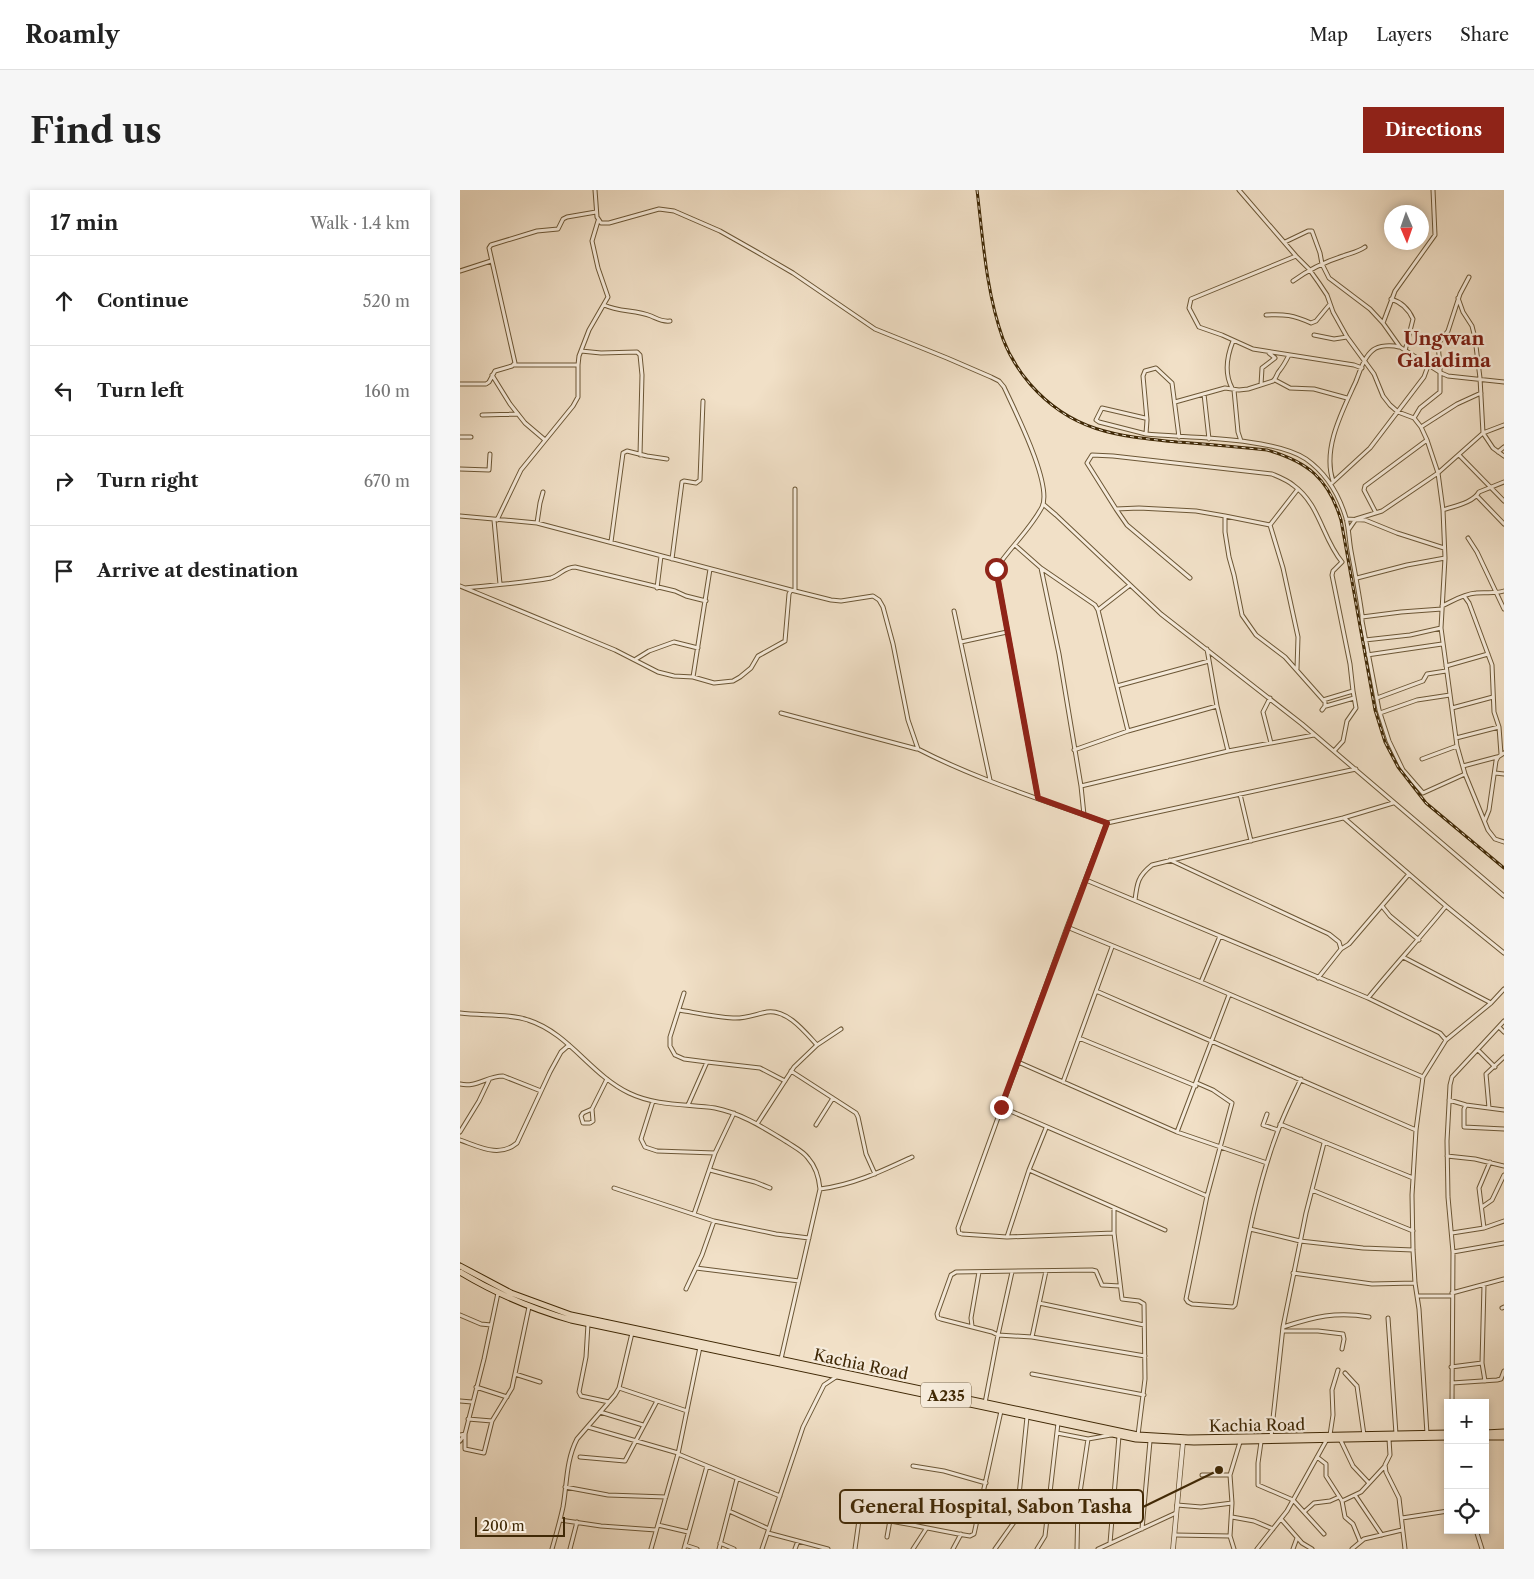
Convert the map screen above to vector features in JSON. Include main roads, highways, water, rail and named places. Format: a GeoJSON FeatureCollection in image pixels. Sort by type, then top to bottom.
{"type":"FeatureCollection","features":[{"type":"Feature","properties":{"kind":"highway","name":"Kachia Road"},"geometry":{"type":"LineString","coordinates":[[460,1266],[510,1293],[565,1313],[984,1403],[1104,1430],[1111,1435],[1150,1441],[1183,1442],[1444,1438]]}},
{"type":"Feature","properties":{"kind":"highway","name":"Kachia Road"},"geometry":{"type":"LineString","coordinates":[[460,1272],[498,1293],[529,1307],[588,1324],[1058,1423],[1138,1435],[1184,1438],[1444,1434]]}},
{"type":"Feature","properties":{"kind":"highway"},"geometry":{"type":"LineString","coordinates":[[1489,1432],[1504,1432]]}},
{"type":"Feature","properties":{"kind":"highway"},"geometry":{"type":"LineString","coordinates":[[1489,1437],[1504,1437]]}},
{"type":"Feature","properties":{"kind":"railway"},"geometry":{"type":"LineString","coordinates":[[977,190],[983,246],[997,321],[1011,357],[1030,384],[1046,400],[1079,422],[1115,434],[1155,440],[1267,450],[1305,466],[1323,483],[1336,505],[1341,520],[1375,710],[1385,742],[1398,767],[1426,803],[1504,868]]}},
{"type":"Feature","properties":{"kind":"place","name":"General Hospital, Sabon Tasha"},"geometry":{"type":"Point","coordinates":[1219,1470]}},
{"type":"Feature","properties":{"kind":"district","name":"Ungwan Galadima"},"geometry":{"type":"Point","coordinates":[1444,349]}}]}
